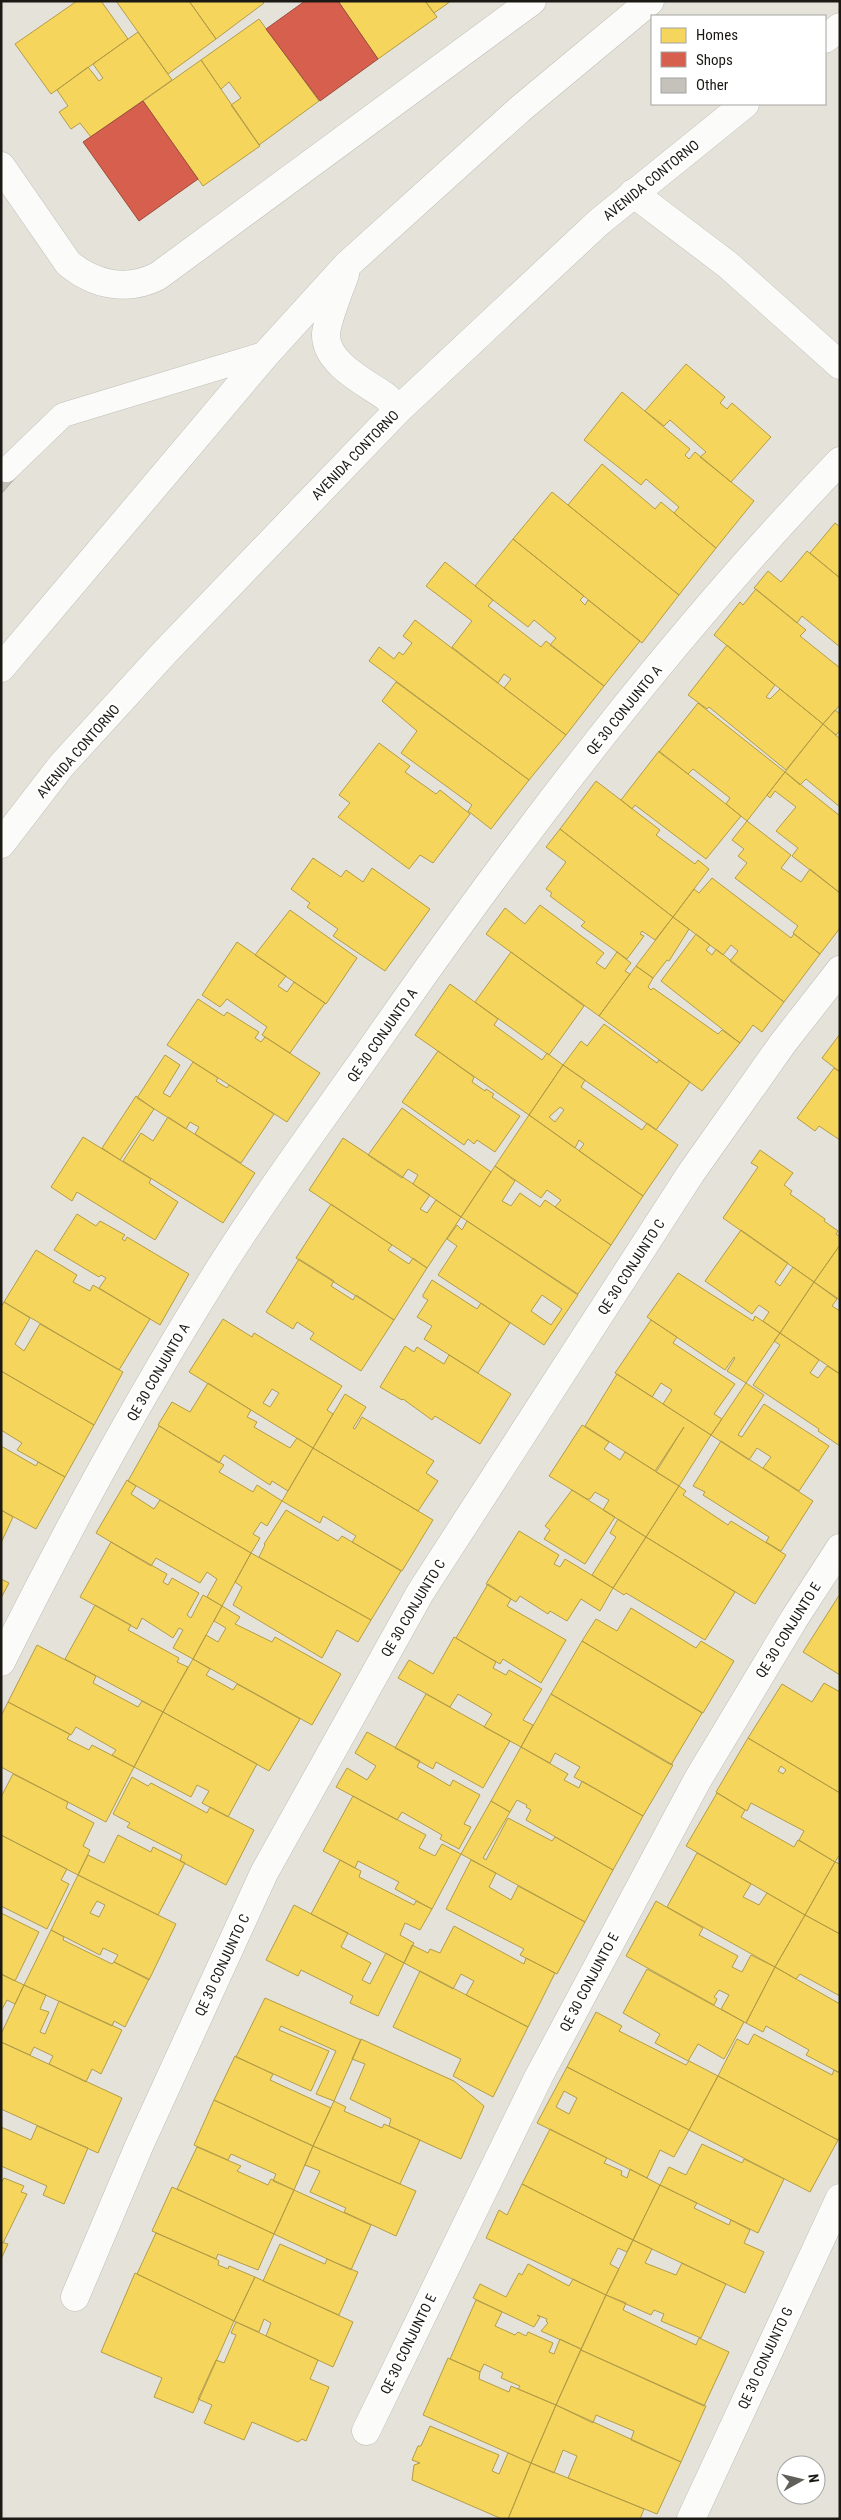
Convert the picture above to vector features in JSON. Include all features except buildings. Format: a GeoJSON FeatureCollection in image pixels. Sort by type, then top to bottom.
{"type":"FeatureCollection","features":[{"type":"Feature","properties":{"kind":"street"},"geometry":{"type":"LineString","coordinates":[[4,175],[68,263],[83,275],[100,282],[128,285],[142,284],[158,276],[532,1]]}},
{"type":"Feature","properties":{"kind":"street"},"geometry":{"type":"LineString","coordinates":[[1,668],[267,353],[347,265],[520,110],[650,1]]}},
{"type":"Feature","properties":{"kind":"street"},"geometry":{"type":"LineString","coordinates":[[826,38],[840,27]]}},
{"type":"Feature","properties":{"kind":"street","name":"AVENIDA CONTORNO"},"geometry":{"type":"LineString","coordinates":[[1,844],[61,766],[166,651],[398,410],[592,229],[633,193],[744,105]]}},
{"type":"Feature","properties":{"kind":"street"},"geometry":{"type":"LineString","coordinates":[[633,193],[728,265],[840,365]]}},
{"type":"Feature","properties":{"kind":"street"},"geometry":{"type":"LineString","coordinates":[[347,265],[326,334],[331,353],[343,367],[371,389],[385,396],[398,410]]}},
{"type":"Feature","properties":{"kind":"street","name":"QE 30 CONJUNTO A"},"geometry":{"type":"LineString","coordinates":[[1,1662],[47,1570],[173,1344],[222,1264],[346,1085],[459,924],[605,732],[765,539],[840,461]]}},
{"type":"Feature","properties":{"kind":"street","name":"QE 30 CONJUNTO C"},"geometry":{"type":"LineString","coordinates":[[75,2297],[139,2146],[264,1873],[415,1601],[691,1173],[783,1043],[840,970]]}},
{"type":"Feature","properties":{"kind":"street","name":"QE 30 CONJUNTO E"},"geometry":{"type":"LineString","coordinates":[[366,2431],[539,2076],[693,1787],[794,1619],[840,1548]]}},
{"type":"Feature","properties":{"kind":"street","name":"QE 30 CONJUNTO G"},"geometry":{"type":"LineString","coordinates":[[691,2519],[840,2198]]}},
{"type":"Feature","properties":{"kind":"lane"},"geometry":{"type":"LineString","coordinates":[[6,470],[63,415],[267,353]]}}]}
